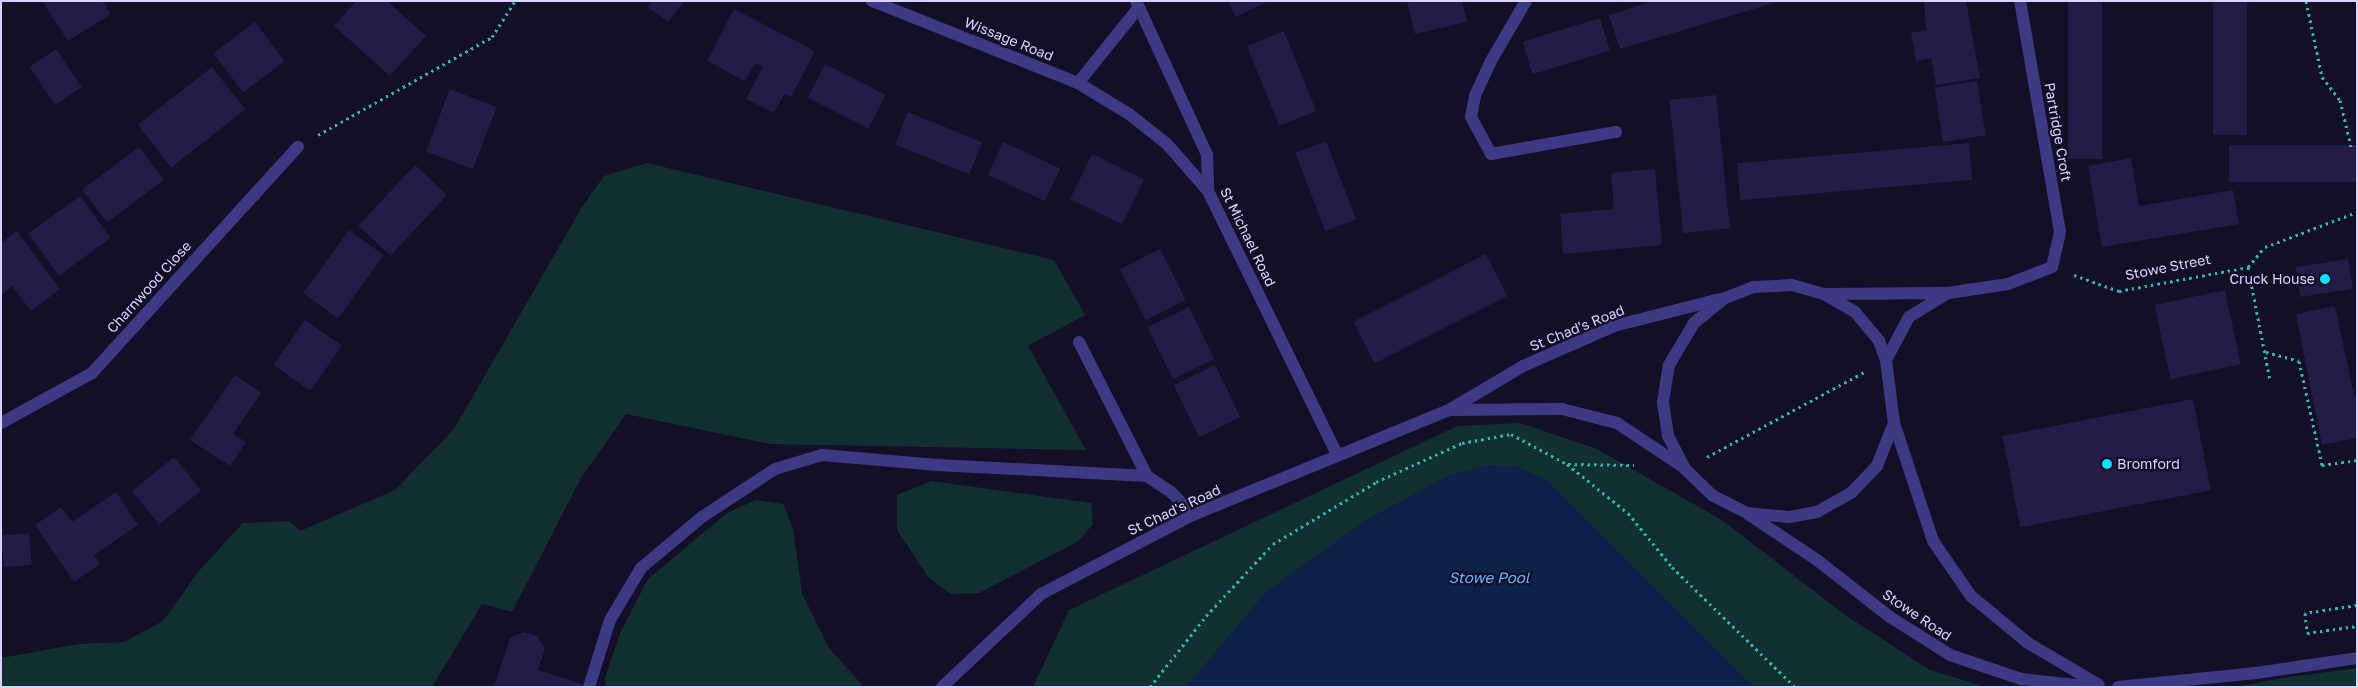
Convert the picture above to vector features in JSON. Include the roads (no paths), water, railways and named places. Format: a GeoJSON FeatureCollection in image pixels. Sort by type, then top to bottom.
{"type":"FeatureCollection","features":[{"type":"Feature","properties":{"kind":"street","name":"Wissage Road"},"geometry":{"type":"LineString","coordinates":[[872,1],[1078,83],[1129,114],[1167,144],[1208,191]]}},
{"type":"Feature","properties":{"kind":"street"},"geometry":{"type":"LineString","coordinates":[[1526,1],[1491,61],[1475,96],[1471,117],[1491,154],[1616,132]]}},
{"type":"Feature","properties":{"kind":"street","name":"Partridge Croft"},"geometry":{"type":"LineString","coordinates":[[1948,293],[2008,284],[2052,267],[2060,232],[2020,1]]}},
{"type":"Feature","properties":{"kind":"street"},"geometry":{"type":"LineString","coordinates":[[1078,83],[1137,4]]}},
{"type":"Feature","properties":{"kind":"street","name":"St Michael Road"},"geometry":{"type":"LineString","coordinates":[[1137,4],[1207,155],[1208,191],[1338,454]]}},
{"type":"Feature","properties":{"kind":"street","name":"Charnwood Close"},"geometry":{"type":"LineString","coordinates":[[1,423],[92,373],[298,147]]}},
{"type":"Feature","properties":{"kind":"street"},"geometry":{"type":"LineString","coordinates":[[1686,469],[1668,436],[1663,402],[1669,365],[1694,323],[1725,298],[1754,288],[1792,285],[1824,294],[1855,312],[1879,341],[1886,360],[1894,423],[1933,540],[1971,596],[2028,643],[2101,687]]}},
{"type":"Feature","properties":{"kind":"street"},"geometry":{"type":"LineString","coordinates":[[1824,294],[1948,293]]}},
{"type":"Feature","properties":{"kind":"street"},"geometry":{"type":"LineString","coordinates":[[1886,360],[1909,317],[1948,293]]}},
{"type":"Feature","properties":{"kind":"street","name":"St Chad's Road"},"geometry":{"type":"LineString","coordinates":[[942,687],[1042,594],[1193,515],[1338,454],[1450,410],[1523,366],[1614,326],[1725,298]]}},
{"type":"Feature","properties":{"kind":"street"},"geometry":{"type":"LineString","coordinates":[[1079,342],[1147,476],[1171,492],[1193,515]]}},
{"type":"Feature","properties":{"kind":"street","name":"St Chad's Road"},"geometry":{"type":"LineString","coordinates":[[1450,410],[1562,409],[1617,423],[1686,469]]}},
{"type":"Feature","properties":{"kind":"street"},"geometry":{"type":"LineString","coordinates":[[1747,513],[1798,515],[1817,512],[1851,494],[1877,466],[1894,423]]}},
{"type":"Feature","properties":{"kind":"street"},"geometry":{"type":"LineString","coordinates":[[589,687],[610,620],[641,568],[702,517],[775,469],[822,455],[938,466],[1147,476]]}},
{"type":"Feature","properties":{"kind":"street","name":"Stowe Road"},"geometry":{"type":"LineString","coordinates":[[1686,469],[1713,496],[1747,513],[1817,560],[1890,617],[1950,655],[2021,679],[2094,687]]}},
{"type":"Feature","properties":{"kind":"street"},"geometry":{"type":"LineString","coordinates":[[2118,687],[2256,673],[2357,658]]}},
{"type":"Feature","properties":{"kind":"water","name":"Stowe Pool"},"geometry":{"type":"Polygon","coordinates":[[[1487,465],[1518,467],[1548,481],[1754,687],[1186,687],[1266,592],[1366,520],[1450,475],[1487,465]]]}},
{"type":"Feature","properties":{"kind":"place","name":"Cruck House"},"geometry":{"type":"Point","coordinates":[2325,279]}},
{"type":"Feature","properties":{"kind":"place","name":"Bromford"},"geometry":{"type":"Point","coordinates":[2107,464]}}]}
